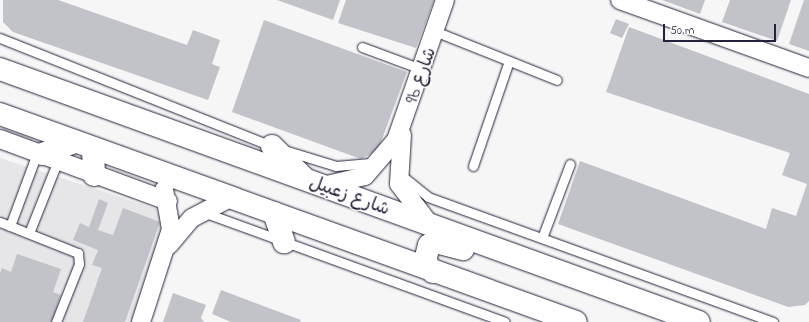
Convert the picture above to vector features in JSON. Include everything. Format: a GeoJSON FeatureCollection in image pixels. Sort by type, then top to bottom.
{"type":"FeatureCollection","features":[{"type":"Feature","properties":{"kind":"main road","name":"شارع زعبيل"},"geometry":{"type":"LineString","coordinates":[[0,69],[543,268],[699,322]]}},
{"type":"Feature","properties":{"kind":"main road"},"geometry":{"type":"LineString","coordinates":[[0,114],[232,197],[433,272],[546,317],[575,322]]}},
{"type":"Feature","properties":{"kind":"main road"},"geometry":{"type":"LineString","coordinates":[[46,156],[84,145]]}},
{"type":"Feature","properties":{"kind":"main road"},"geometry":{"type":"LineString","coordinates":[[84,145],[94,175]]}},
{"type":"Feature","properties":{"kind":"main road"},"geometry":{"type":"LineString","coordinates":[[272,146],[314,184]]}},
{"type":"Feature","properties":{"kind":"main road"},"geometry":{"type":"LineString","coordinates":[[274,213],[284,242]]}},
{"type":"Feature","properties":{"kind":"main road"},"geometry":{"type":"LineString","coordinates":[[433,272],[425,260],[425,252],[436,242],[522,270],[543,268]]}},
{"type":"Feature","properties":{"kind":"street","name":"9b شارع"},"geometry":{"type":"LineString","coordinates":[[314,184],[354,182],[390,160],[424,70],[439,26],[445,0]]}},
{"type":"Feature","properties":{"kind":"street","name":"9b شارع"},"geometry":{"type":"LineString","coordinates":[[439,26],[453,0]]}},
{"type":"Feature","properties":{"kind":"street"},"geometry":{"type":"LineString","coordinates":[[620,0],[809,68]]}},
{"type":"Feature","properties":{"kind":"street"},"geometry":{"type":"LineString","coordinates":[[0,139],[94,175],[168,201]]}},
{"type":"Feature","properties":{"kind":"street"},"geometry":{"type":"LineString","coordinates":[[390,160],[403,192],[430,226]]}},
{"type":"Feature","properties":{"kind":"street"},"geometry":{"type":"LineString","coordinates":[[142,322],[167,248],[171,229],[168,201],[158,170]]}},
{"type":"Feature","properties":{"kind":"street"},"geometry":{"type":"LineString","coordinates":[[167,248],[192,218],[232,197]]}},
{"type":"Feature","properties":{"kind":"lane"},"geometry":{"type":"LineString","coordinates":[[439,26],[509,61],[557,80]]}},
{"type":"Feature","properties":{"kind":"lane"},"geometry":{"type":"LineString","coordinates":[[0,38],[272,146],[336,166],[365,166],[390,160],[419,192],[773,322]]}},
{"type":"Feature","properties":{"kind":"lane"},"geometry":{"type":"LineString","coordinates":[[362,47],[424,70]]}},
{"type":"Feature","properties":{"kind":"lane"},"geometry":{"type":"LineString","coordinates":[[473,166],[509,61]]}},
{"type":"Feature","properties":{"kind":"lane"},"geometry":{"type":"LineString","coordinates":[[10,226],[46,156]]}},
{"type":"Feature","properties":{"kind":"lane"},"geometry":{"type":"LineString","coordinates":[[29,233],[46,156]]}},
{"type":"Feature","properties":{"kind":"lane"},"geometry":{"type":"LineString","coordinates":[[542,238],[570,164]]}},
{"type":"Feature","properties":{"kind":"lane"},"geometry":{"type":"LineString","coordinates":[[202,212],[505,322]]}},
{"type":"Feature","properties":{"kind":"lane"},"geometry":{"type":"LineString","coordinates":[[0,222],[74,250],[80,259],[56,322]]}},
{"type":"Feature","properties":{"kind":"shaded area"},"geometry":{"type":"Polygon","coordinates":[[[0,158],[169,213],[136,322],[0,322],[0,158]]]}},
{"type":"Feature","properties":{"kind":"building"},"geometry":{"type":"Polygon","coordinates":[[[3,0],[58,0],[187,45],[193,30],[220,40],[212,64],[220,67],[208,100],[13,32],[3,22],[3,0]]]}},
{"type":"Feature","properties":{"kind":"building"},"geometry":{"type":"Polygon","coordinates":[[[277,0],[340,0],[333,20],[277,0]]]}},
{"type":"Feature","properties":{"kind":"building"},"geometry":{"type":"Polygon","coordinates":[[[346,0],[434,0],[416,48],[338,23],[346,0]]]}},
{"type":"Feature","properties":{"kind":"building"},"geometry":{"type":"Polygon","coordinates":[[[662,0],[705,0],[700,14],[662,0]]]}},
{"type":"Feature","properties":{"kind":"building"},"geometry":{"type":"Polygon","coordinates":[[[730,0],[791,0],[777,41],[722,22],[730,0]]]}},
{"type":"Feature","properties":{"kind":"building"},"geometry":{"type":"Polygon","coordinates":[[[804,0],[809,0],[809,51],[789,44],[804,0]]]}},
{"type":"Feature","properties":{"kind":"building"},"geometry":{"type":"Polygon","coordinates":[[[616,19],[629,24],[622,38],[610,33],[616,19]]]}},
{"type":"Feature","properties":{"kind":"building"},"geometry":{"type":"Polygon","coordinates":[[[264,20],[407,72],[378,150],[361,159],[232,112],[264,20]]]}},
{"type":"Feature","properties":{"kind":"building"},"geometry":{"type":"Polygon","coordinates":[[[629,27],[809,94],[809,301],[805,305],[788,307],[558,224],[580,161],[766,229],[772,208],[796,216],[807,184],[782,175],[790,153],[606,92],[629,27]]]}},
{"type":"Feature","properties":{"kind":"building"},"geometry":{"type":"Polygon","coordinates":[[[99,199],[108,203],[98,230],[113,235],[123,208],[160,222],[125,322],[83,322],[102,268],[92,265],[98,250],[73,240],[80,223],[89,227],[99,199]]]}},
{"type":"Feature","properties":{"kind":"building"},"geometry":{"type":"Polygon","coordinates":[[[17,254],[61,269],[53,292],[61,295],[52,322],[0,322],[0,273],[2,268],[11,272],[17,254]]]}},
{"type":"Feature","properties":{"kind":"building"},"geometry":{"type":"Polygon","coordinates":[[[221,290],[301,320],[300,322],[231,322],[212,314],[221,290]]]}},
{"type":"Feature","properties":{"kind":"building"},"geometry":{"type":"Polygon","coordinates":[[[173,293],[206,305],[201,318],[204,322],[163,322],[173,293]]]}}]}
